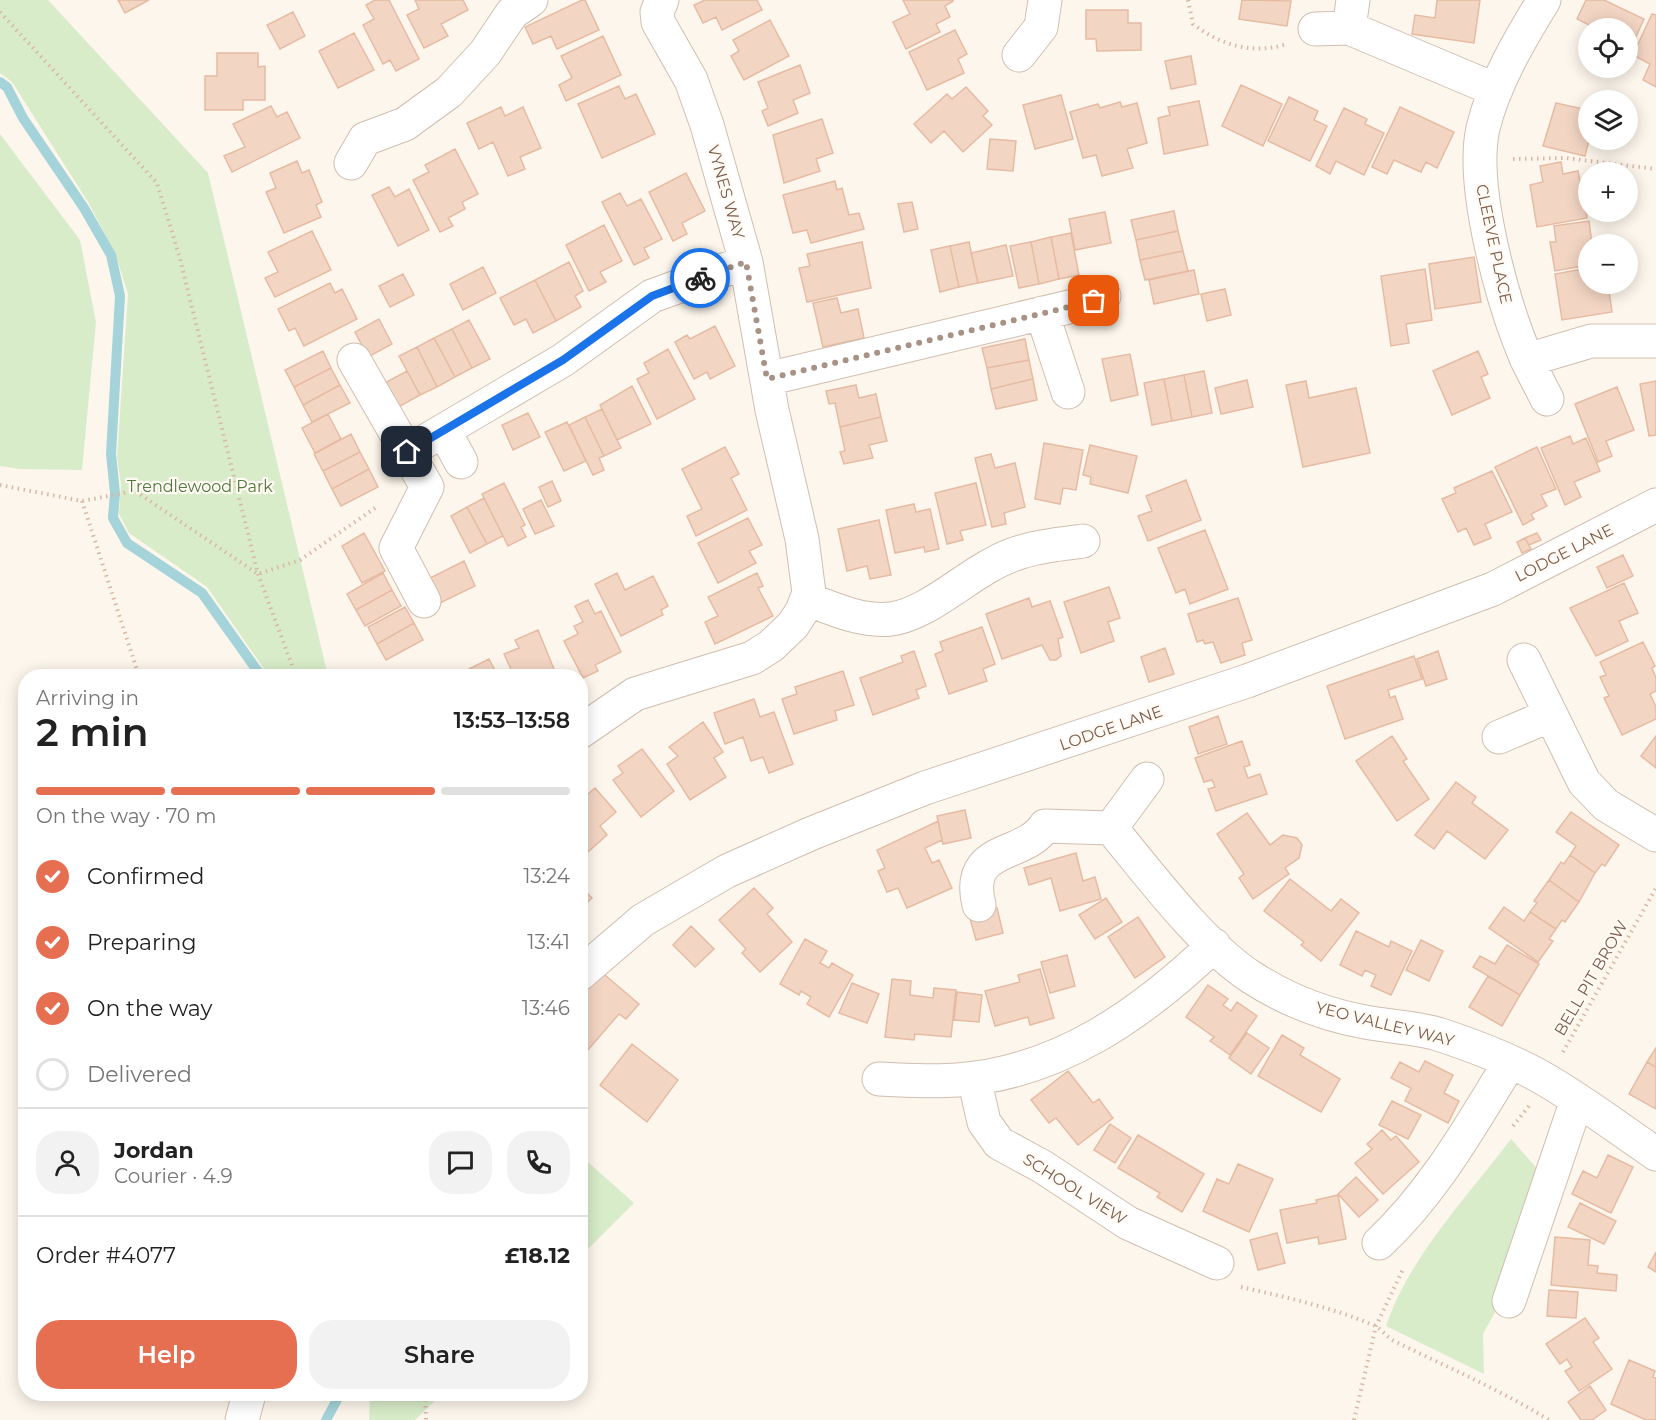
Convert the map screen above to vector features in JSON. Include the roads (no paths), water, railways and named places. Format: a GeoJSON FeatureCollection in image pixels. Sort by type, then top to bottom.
{"type":"FeatureCollection","features":[{"type":"Feature","properties":{"kind":"street"},"geometry":{"type":"LineString","coordinates":[[357,143],[405,124],[449,92],[486,53],[512,13],[531,0]]}},
{"type":"Feature","properties":{"kind":"street","name":"CLEEVE PLACE"},"geometry":{"type":"LineString","coordinates":[[1544,0],[1496,90],[1484,127],[1479,161],[1484,202],[1508,314],[1527,360],[1547,399]]}},
{"type":"Feature","properties":{"kind":"street","name":"VYNES WAY"},"geometry":{"type":"LineString","coordinates":[[657,2],[658,22],[689,73],[707,125],[746,262],[767,379],[802,540],[809,588],[807,599]]}},
{"type":"Feature","properties":{"kind":"street"},"geometry":{"type":"LineString","coordinates":[[1315,29],[1351,14],[1496,90]]}},
{"type":"Feature","properties":{"kind":"street"},"geometry":{"type":"LineString","coordinates":[[1018,55],[1048,24]]}},
{"type":"Feature","properties":{"kind":"street"},"geometry":{"type":"LineString","coordinates":[[407,452],[563,360],[652,296],[746,262]]}},
{"type":"Feature","properties":{"kind":"street"},"geometry":{"type":"LineString","coordinates":[[767,379],[1094,301],[1104,296]]}},
{"type":"Feature","properties":{"kind":"street"},"geometry":{"type":"LineString","coordinates":[[1042,313],[1068,392]]}},
{"type":"Feature","properties":{"kind":"street"},"geometry":{"type":"LineString","coordinates":[[1527,360],[1591,341],[1656,341]]}},
{"type":"Feature","properties":{"kind":"street"},"geometry":{"type":"LineString","coordinates":[[354,360],[427,487],[396,548],[424,601]]}},
{"type":"Feature","properties":{"kind":"street"},"geometry":{"type":"LineString","coordinates":[[444,430],[461,462]]}},
{"type":"Feature","properties":{"kind":"street","name":"LODGE LANE"},"geometry":{"type":"LineString","coordinates":[[588,967],[643,920],[727,872],[810,834],[925,789],[1247,681],[1493,589],[1656,505]]}},
{"type":"Feature","properties":{"kind":"street"},"geometry":{"type":"LineString","coordinates":[[588,726],[635,694],[752,658],[788,631],[800,617],[807,599],[861,617],[893,619],[918,609],[1007,557],[1036,546],[1083,542]]}},
{"type":"Feature","properties":{"kind":"street"},"geometry":{"type":"LineString","coordinates":[[1524,660],[1589,789],[1620,815],[1656,836]]}},
{"type":"Feature","properties":{"kind":"street"},"geometry":{"type":"LineString","coordinates":[[1499,737],[1551,715]]}},
{"type":"Feature","properties":{"kind":"street"},"geometry":{"type":"LineString","coordinates":[[980,904],[977,883],[986,864],[996,854],[1040,835],[1045,826],[1111,828],[1147,779]]}},
{"type":"Feature","properties":{"kind":"street","name":"YEO VALLEY WAY"},"geometry":{"type":"LineString","coordinates":[[1111,828],[1171,899],[1214,945],[1251,977],[1302,1003],[1358,1021],[1439,1035],[1510,1062],[1546,1080],[1656,1154]]}},
{"type":"Feature","properties":{"kind":"street"},"geometry":{"type":"LineString","coordinates":[[879,1079],[934,1081],[974,1078],[1042,1061],[1095,1037],[1160,995],[1214,945]]}},
{"type":"Feature","properties":{"kind":"street"},"geometry":{"type":"LineString","coordinates":[[1379,1243],[1403,1221],[1439,1172],[1510,1062]]}},
{"type":"Feature","properties":{"kind":"street","name":"SCHOOL VIEW"},"geometry":{"type":"LineString","coordinates":[[974,1078],[982,1115],[993,1138],[1128,1223],[1227,1274]]}},
{"type":"Feature","properties":{"kind":"street"},"geometry":{"type":"LineString","coordinates":[[1509,1302],[1577,1100]]}},
{"type":"Feature","properties":{"kind":"street"},"geometry":{"type":"LineString","coordinates":[[243,1420],[247,1401]]}},
{"type":"Feature","properties":{"kind":"waterway"},"geometry":{"type":"LineString","coordinates":[[0,82],[7,87],[23,118],[84,208],[111,255],[120,296],[111,454],[115,493],[113,518],[127,543],[202,593],[256,669]]}},
{"type":"Feature","properties":{"kind":"waterway"},"geometry":{"type":"LineString","coordinates":[[326,1420],[336,1401]]}},
{"type":"Feature","properties":{"kind":"park label","name":"Trendlewood Park"},"geometry":{"type":"Point","coordinates":[200,486]}}]}
